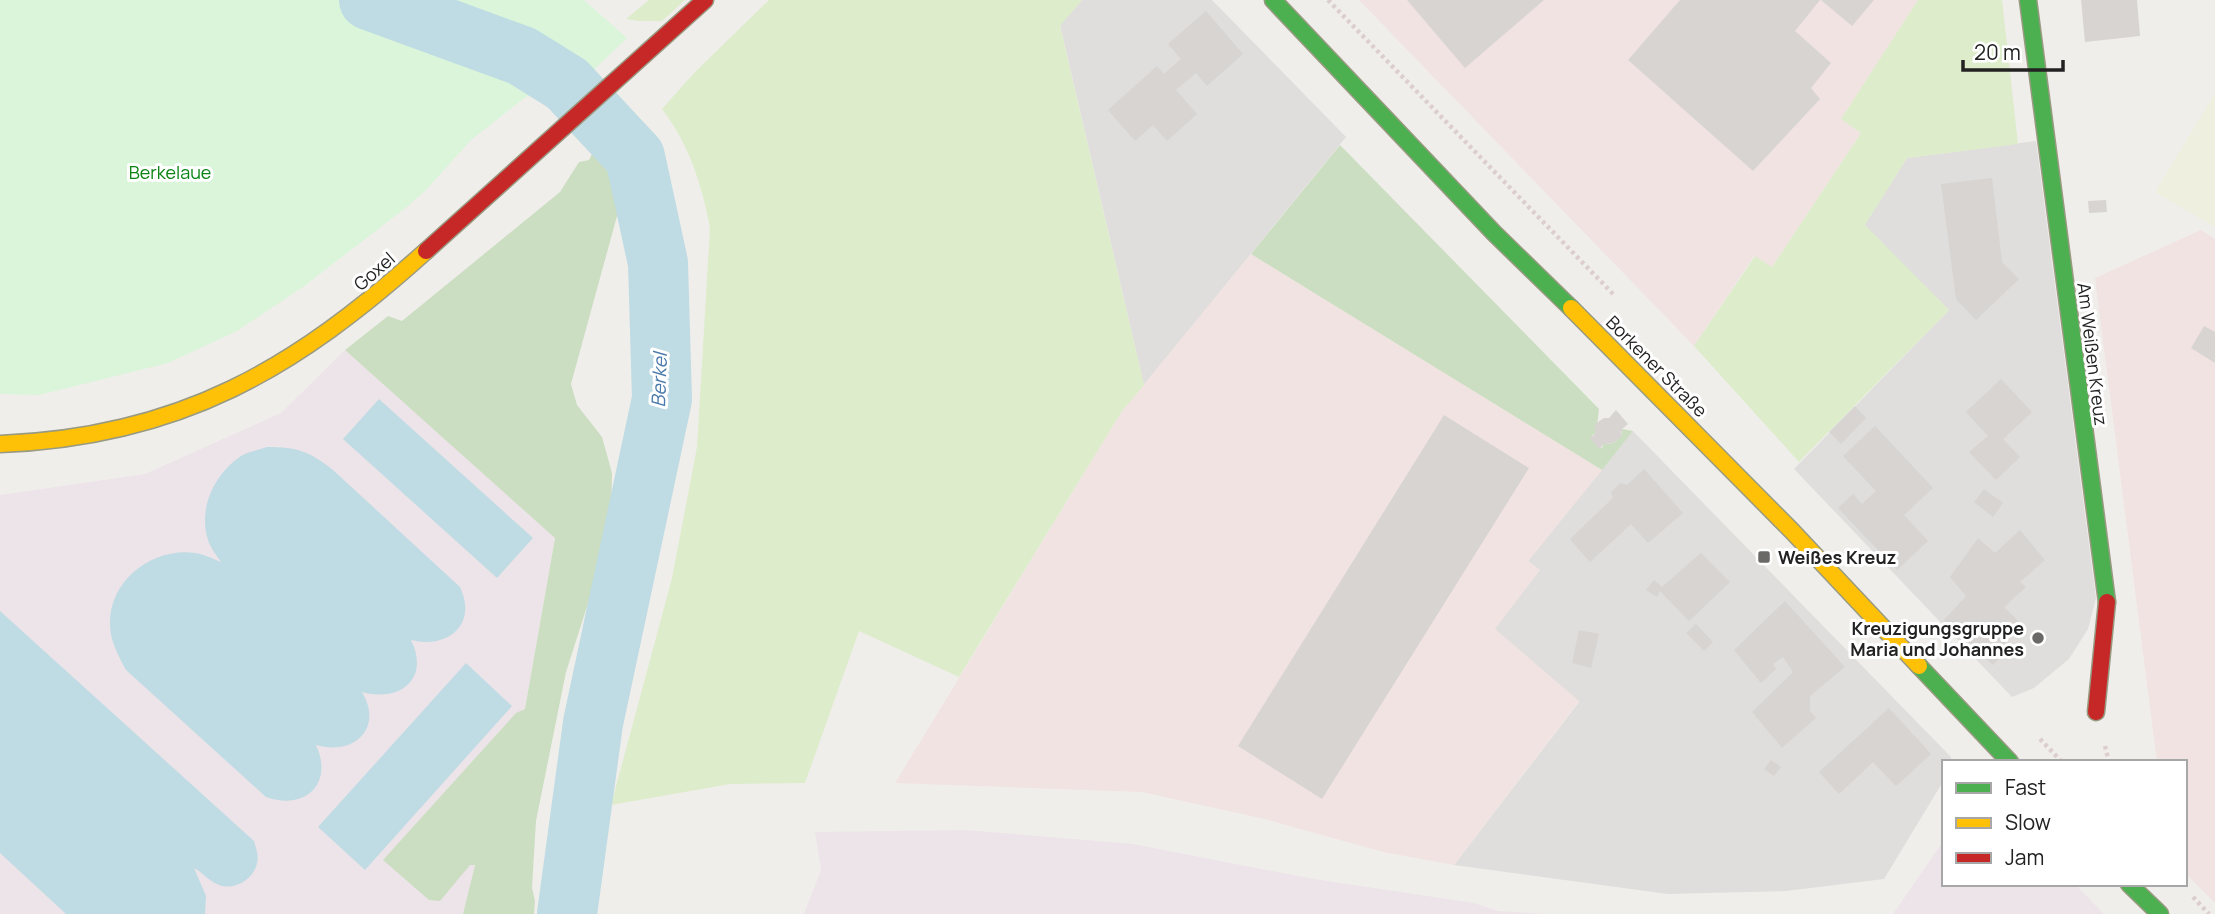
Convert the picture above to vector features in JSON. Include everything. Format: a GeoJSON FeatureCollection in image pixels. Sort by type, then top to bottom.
{"type":"FeatureCollection","features":[{"type":"Feature","properties":{"kind":"street","name":"Goxel"},"geometry":{"type":"LineString","coordinates":[[0,444],[80,438],[124,429],[192,408],[259,378],[328,334],[380,293],[705,0]]}},
{"type":"Feature","properties":{"kind":"street","name":"Borkener Straße"},"geometry":{"type":"LineString","coordinates":[[1273,0],[1485,223],[1792,531],[2008,760]]}},
{"type":"Feature","properties":{"kind":"street","name":"Am Weißen Kreuz"},"geometry":{"type":"LineString","coordinates":[[2028,0],[2107,604],[2096,712]]}},
{"type":"Feature","properties":{"kind":"street"},"geometry":{"type":"LineString","coordinates":[[2131,886],[2160,914]]}},
{"type":"Feature","properties":{"kind":"shaded area"},"geometry":{"type":"Polygon","coordinates":[[[1082,0],[1212,0],[1346,137],[1144,385],[1060,25],[1082,0]]]}},
{"type":"Feature","properties":{"kind":"shaded area"},"geometry":{"type":"Polygon","coordinates":[[[1359,0],[1918,0],[1841,119],[1861,133],[1772,267],[1754,256],[1694,346],[1359,0]]]}},
{"type":"Feature","properties":{"kind":"shaded area"},"geometry":{"type":"Polygon","coordinates":[[[2036,141],[2096,598],[2088,629],[2069,659],[2034,688],[2012,697],[1794,469],[1949,310],[1864,226],[1907,158],[2036,141]]]}},
{"type":"Feature","properties":{"kind":"shaded area"},"geometry":{"type":"Polygon","coordinates":[[[2201,230],[2215,239],[2215,903],[2187,875],[2187,760],[2157,760],[2095,278],[2201,230]]]}},
{"type":"Feature","properties":{"kind":"shaded area"},"geometry":{"type":"Polygon","coordinates":[[[1251,254],[1602,470],[1528,561],[1540,570],[1495,629],[1579,701],[1454,865],[1383,852],[1265,819],[1142,792],[895,783],[1122,411],[1251,254]]]}},
{"type":"Feature","properties":{"kind":"shaded area"},"geometry":{"type":"Polygon","coordinates":[[[345,350],[555,537],[525,709],[471,865],[475,864],[463,914],[0,914],[0,495],[145,474],[281,413],[345,350]]]}},
{"type":"Feature","properties":{"kind":"shaded area"},"geometry":{"type":"Polygon","coordinates":[[[1633,431],[1951,757],[1951,760],[1942,760],[1942,783],[1884,879],[1786,891],[1668,894],[1454,865],[1579,702],[1494,629],[1539,570],[1528,561],[1633,431]]]}},
{"type":"Feature","properties":{"kind":"shaded area"},"geometry":{"type":"Polygon","coordinates":[[[966,830],[1133,844],[1314,879],[1474,903],[1498,911],[1546,914],[804,914],[821,870],[815,832],[966,830]]]}},
{"type":"Feature","properties":{"kind":"shaded area"},"geometry":{"type":"Polygon","coordinates":[[[1942,843],[1942,886],[2077,886],[2104,914],[1893,914],[1942,843]]]}},
{"type":"Feature","properties":{"kind":"green space","name":"Berkelaue"},"geometry":{"type":"Polygon","coordinates":[[[0,0],[584,0],[627,38],[559,103],[527,96],[471,140],[408,206],[303,287],[237,331],[168,363],[39,395],[0,394],[0,0]]]}},
{"type":"Feature","properties":{"kind":"green space"},"geometry":{"type":"Polygon","coordinates":[[[649,0],[685,0],[662,21],[626,19],[649,0]]]}},
{"type":"Feature","properties":{"kind":"green space"},"geometry":{"type":"Polygon","coordinates":[[[769,0],[1082,0],[1060,26],[1144,385],[1122,411],[959,677],[859,631],[805,783],[730,784],[611,805],[672,578],[697,447],[710,228],[703,196],[687,151],[662,109],[694,73],[769,0]]]}},
{"type":"Feature","properties":{"kind":"green space"},"geometry":{"type":"Polygon","coordinates":[[[1918,0],[2002,0],[2018,144],[1907,158],[1865,225],[1949,310],[1799,462],[1694,346],[1755,256],[1772,267],[1861,133],[1841,119],[1918,0]]]}},
{"type":"Feature","properties":{"kind":"green space"},"geometry":{"type":"Polygon","coordinates":[[[2215,93],[2215,227],[2155,192],[2215,93]]]}},
{"type":"Feature","properties":{"kind":"green space"},"geometry":{"type":"Polygon","coordinates":[[[1340,145],[1599,409],[1596,434],[1592,435],[1596,445],[1602,448],[1604,443],[1615,442],[1622,429],[1633,431],[1602,470],[1251,254],[1340,145]]]}},
{"type":"Feature","properties":{"kind":"green space"},"geometry":{"type":"Polygon","coordinates":[[[595,148],[616,180],[617,216],[571,384],[577,405],[602,437],[612,473],[607,544],[566,672],[536,821],[532,888],[534,914],[463,914],[475,865],[470,865],[440,901],[429,900],[383,860],[516,713],[525,709],[555,538],[345,350],[388,316],[402,321],[560,192],[579,162],[589,160],[595,148]]]}},
{"type":"Feature","properties":{"kind":"water"},"geometry":{"type":"Polygon","coordinates":[[[379,399],[533,538],[497,578],[343,439],[379,399]]]}},
{"type":"Feature","properties":{"kind":"water"},"geometry":{"type":"Polygon","coordinates":[[[267,447],[302,451],[333,470],[460,587],[465,601],[462,623],[456,631],[436,641],[411,640],[417,666],[408,684],[389,694],[362,692],[368,705],[369,717],[367,728],[361,736],[342,747],[316,745],[321,759],[318,782],[304,797],[293,800],[266,797],[126,670],[110,630],[112,608],[117,594],[125,581],[149,561],[179,553],[198,554],[221,562],[210,546],[206,531],[206,506],[210,495],[215,483],[231,464],[244,455],[267,447]]]}},
{"type":"Feature","properties":{"kind":"water"},"geometry":{"type":"Polygon","coordinates":[[[0,611],[254,841],[257,863],[252,875],[242,883],[223,886],[214,883],[194,868],[206,896],[205,914],[66,914],[0,853],[0,611]]]}},
{"type":"Feature","properties":{"kind":"water"},"geometry":{"type":"Polygon","coordinates":[[[466,663],[512,706],[365,870],[318,827],[466,663]]]}},
{"type":"Feature","properties":{"kind":"building"},"geometry":{"type":"Polygon","coordinates":[[[1407,0],[1544,0],[1465,68],[1407,0]]]}},
{"type":"Feature","properties":{"kind":"building"},"geometry":{"type":"Polygon","coordinates":[[[1680,0],[1820,0],[1795,31],[1831,63],[1811,88],[1820,99],[1753,171],[1628,60],[1680,0]]]}},
{"type":"Feature","properties":{"kind":"building"},"geometry":{"type":"Polygon","coordinates":[[[1821,0],[1874,0],[1852,26],[1821,0]]]}},
{"type":"Feature","properties":{"kind":"building"},"geometry":{"type":"Polygon","coordinates":[[[2081,0],[2137,0],[2140,36],[2085,42],[2081,0]]]}},
{"type":"Feature","properties":{"kind":"building"},"geometry":{"type":"Polygon","coordinates":[[[1206,11],[1243,54],[1207,86],[1196,73],[1176,90],[1197,114],[1167,141],[1153,125],[1135,141],[1108,110],[1157,66],[1164,74],[1181,59],[1168,44],[1206,11]]]}},
{"type":"Feature","properties":{"kind":"building"},"geometry":{"type":"Polygon","coordinates":[[[1992,178],[2002,262],[2019,279],[1976,320],[1956,299],[1941,184],[1992,178]]]}},
{"type":"Feature","properties":{"kind":"building"},"geometry":{"type":"Polygon","coordinates":[[[2106,200],[2107,212],[2089,213],[2088,201],[2106,200]]]}},
{"type":"Feature","properties":{"kind":"building"},"geometry":{"type":"Polygon","coordinates":[[[2204,326],[2215,332],[2215,363],[2191,348],[2204,326]]]}},
{"type":"Feature","properties":{"kind":"building"},"geometry":{"type":"Polygon","coordinates":[[[2001,379],[2032,412],[2003,439],[2020,457],[1996,480],[1969,452],[1988,436],[1966,412],[2001,379]]]}},
{"type":"Feature","properties":{"kind":"building"},"geometry":{"type":"Polygon","coordinates":[[[1855,406],[1866,418],[1841,444],[1829,432],[1855,406]]]}},
{"type":"Feature","properties":{"kind":"building"},"geometry":{"type":"Polygon","coordinates":[[[1616,410],[1628,424],[1622,429],[1621,437],[1599,449],[1590,438],[1595,434],[1595,424],[1609,418],[1616,410]]]}},
{"type":"Feature","properties":{"kind":"building"},"geometry":{"type":"Polygon","coordinates":[[[1444,415],[1529,468],[1322,799],[1238,746],[1444,415]]]}},
{"type":"Feature","properties":{"kind":"building"},"geometry":{"type":"Polygon","coordinates":[[[1875,426],[1933,488],[1904,515],[1928,541],[1897,570],[1838,508],[1853,494],[1862,504],[1876,491],[1843,456],[1875,426]]]}},
{"type":"Feature","properties":{"kind":"building"},"geometry":{"type":"Polygon","coordinates":[[[1644,469],[1683,513],[1648,543],[1631,524],[1590,562],[1570,539],[1613,498],[1611,492],[1620,483],[1627,485],[1644,469]]]}},
{"type":"Feature","properties":{"kind":"building"},"geometry":{"type":"Polygon","coordinates":[[[1984,489],[2003,503],[1993,517],[1974,502],[1984,489]]]}},
{"type":"Feature","properties":{"kind":"building"},"geometry":{"type":"Polygon","coordinates":[[[2020,530],[2045,560],[2020,582],[2026,587],[2004,607],[2021,624],[2003,640],[2011,646],[1993,665],[1944,620],[1966,596],[1950,577],[1978,538],[1995,553],[2020,530]]]}},
{"type":"Feature","properties":{"kind":"building"},"geometry":{"type":"Polygon","coordinates":[[[1701,553],[1730,582],[1689,621],[1660,591],[1657,597],[1646,590],[1654,580],[1662,587],[1701,553]]]}},
{"type":"Feature","properties":{"kind":"building"},"geometry":{"type":"Polygon","coordinates":[[[1785,601],[1845,667],[1810,696],[1810,711],[1816,718],[1782,748],[1752,712],[1793,672],[1783,657],[1773,664],[1776,669],[1761,683],[1734,650],[1785,601]]]}},
{"type":"Feature","properties":{"kind":"building"},"geometry":{"type":"Polygon","coordinates":[[[1696,624],[1713,642],[1704,651],[1686,633],[1696,624]]]}},
{"type":"Feature","properties":{"kind":"building"},"geometry":{"type":"Polygon","coordinates":[[[1579,630],[1599,634],[1591,668],[1572,663],[1579,630]]]}},
{"type":"Feature","properties":{"kind":"building"},"geometry":{"type":"Polygon","coordinates":[[[1889,708],[1931,754],[1896,786],[1873,762],[1839,794],[1819,772],[1889,708]]]}},
{"type":"Feature","properties":{"kind":"building"},"geometry":{"type":"Polygon","coordinates":[[[1771,760],[1781,767],[1774,776],[1764,769],[1771,760]]]}},
{"type":"Feature","properties":{"kind":"waterway","name":"Berkel"},"geometry":{"type":"LineString","coordinates":[[369,0],[522,56],[567,84],[635,157],[658,263],[662,399],[593,723],[567,914]]}},
{"type":"Feature","properties":{"kind":"traffic: fast"},"geometry":{"type":"LineString","coordinates":[[1273,0],[1494,233],[1571,308]]}},
{"type":"Feature","properties":{"kind":"traffic: fast"},"geometry":{"type":"LineString","coordinates":[[2028,0],[2107,602]]}},
{"type":"Feature","properties":{"kind":"traffic: fast"},"geometry":{"type":"LineString","coordinates":[[1919,666],[2008,760]]}},
{"type":"Feature","properties":{"kind":"traffic: fast"},"geometry":{"type":"LineString","coordinates":[[2131,886],[2160,914]]}},
{"type":"Feature","properties":{"kind":"traffic: slow"},"geometry":{"type":"LineString","coordinates":[[0,444],[65,439],[124,427],[179,411],[231,389],[281,362],[329,330],[426,251]]}},
{"type":"Feature","properties":{"kind":"traffic: slow"},"geometry":{"type":"LineString","coordinates":[[1571,308],[1792,531],[1919,666]]}},
{"type":"Feature","properties":{"kind":"traffic: jam"},"geometry":{"type":"LineString","coordinates":[[426,251],[705,0]]}},
{"type":"Feature","properties":{"kind":"traffic: jam"},"geometry":{"type":"LineString","coordinates":[[2096,712],[2107,602]]}},
{"type":"Feature","properties":{"kind":"place","name":"Weißes Kreuz"},"geometry":{"type":"Point","coordinates":[1764,557]}},
{"type":"Feature","properties":{"kind":"place","name":"Kreuzigungsgruppe Maria und Johannes"},"geometry":{"type":"Point","coordinates":[2038,638]}}]}
